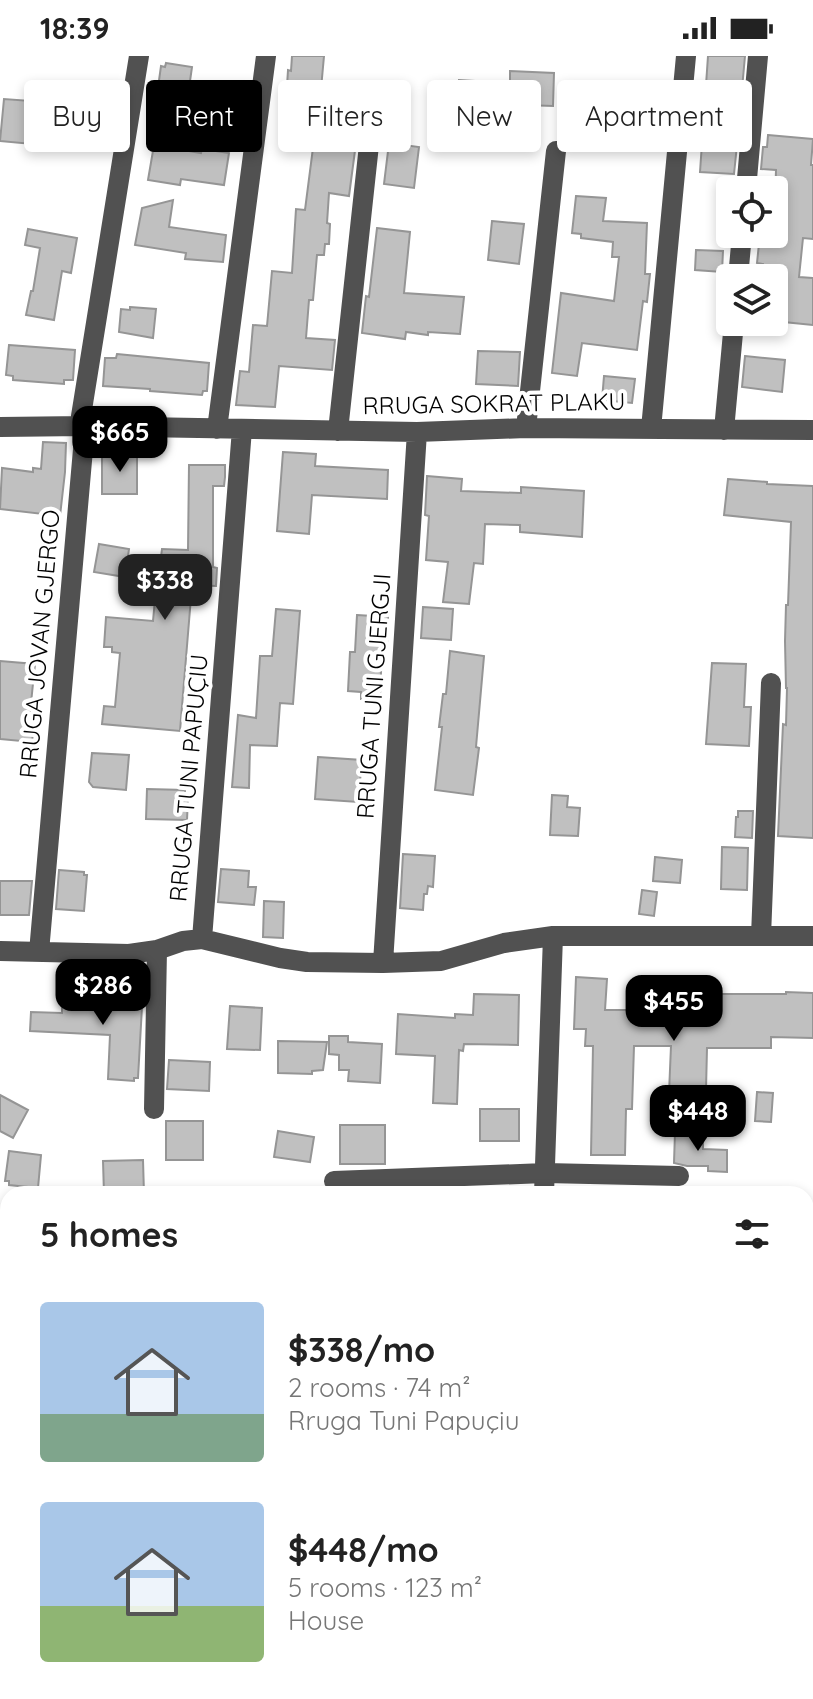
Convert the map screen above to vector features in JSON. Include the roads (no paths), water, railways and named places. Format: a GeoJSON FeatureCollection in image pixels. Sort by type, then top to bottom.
{"type":"FeatureCollection","features":[{"type":"Feature","properties":{"kind":"street","name":"RRUGA JOVAN GJERGO"},"geometry":{"type":"LineString","coordinates":[[39,952],[84,438],[81,416],[139,56]]}},
{"type":"Feature","properties":{"kind":"street"},"geometry":{"type":"LineString","coordinates":[[217,429],[266,56]]}},
{"type":"Feature","properties":{"kind":"street","name":"RRUGA SOKRAT PLAKU"},"geometry":{"type":"LineString","coordinates":[[651,429],[686,56]]}},
{"type":"Feature","properties":{"kind":"street"},"geometry":{"type":"LineString","coordinates":[[747,176],[758,56]]}},
{"type":"Feature","properties":{"kind":"street"},"geometry":{"type":"LineString","coordinates":[[526,428],[556,151]]}},
{"type":"Feature","properties":{"kind":"street","name":"RRUGA SOKRAT PLAKU"},"geometry":{"type":"LineString","coordinates":[[338,431],[368,152]]}},
{"type":"Feature","properties":{"kind":"street"},"geometry":{"type":"LineString","coordinates":[[724,430],[733,336]]}},
{"type":"Feature","properties":{"kind":"street","name":"RRUGA SOKRAT PLAKU"},"geometry":{"type":"LineString","coordinates":[[0,427],[417,432],[526,428],[813,430]]}},
{"type":"Feature","properties":{"kind":"street","name":"RRUGA TUNI PAPUÇIU"},"geometry":{"type":"LineString","coordinates":[[202,939],[242,429]]}},
{"type":"Feature","properties":{"kind":"street","name":"RRUGA TUNI GJERGJI"},"geometry":{"type":"LineString","coordinates":[[383,963],[417,432]]}},
{"type":"Feature","properties":{"kind":"street"},"geometry":{"type":"LineString","coordinates":[[761,936],[771,683]]}},
{"type":"Feature","properties":{"kind":"street"},"geometry":{"type":"LineString","coordinates":[[0,951],[129,954],[202,939],[307,962],[383,963],[441,961],[504,943],[553,936],[813,936]]}},
{"type":"Feature","properties":{"kind":"street"},"geometry":{"type":"LineString","coordinates":[[544,1186],[553,936]]}},
{"type":"Feature","properties":{"kind":"street"},"geometry":{"type":"LineString","coordinates":[[154,1109],[157,950]]}},
{"type":"Feature","properties":{"kind":"street"},"geometry":{"type":"LineString","coordinates":[[334,1181],[545,1173],[679,1176]]}}]}
